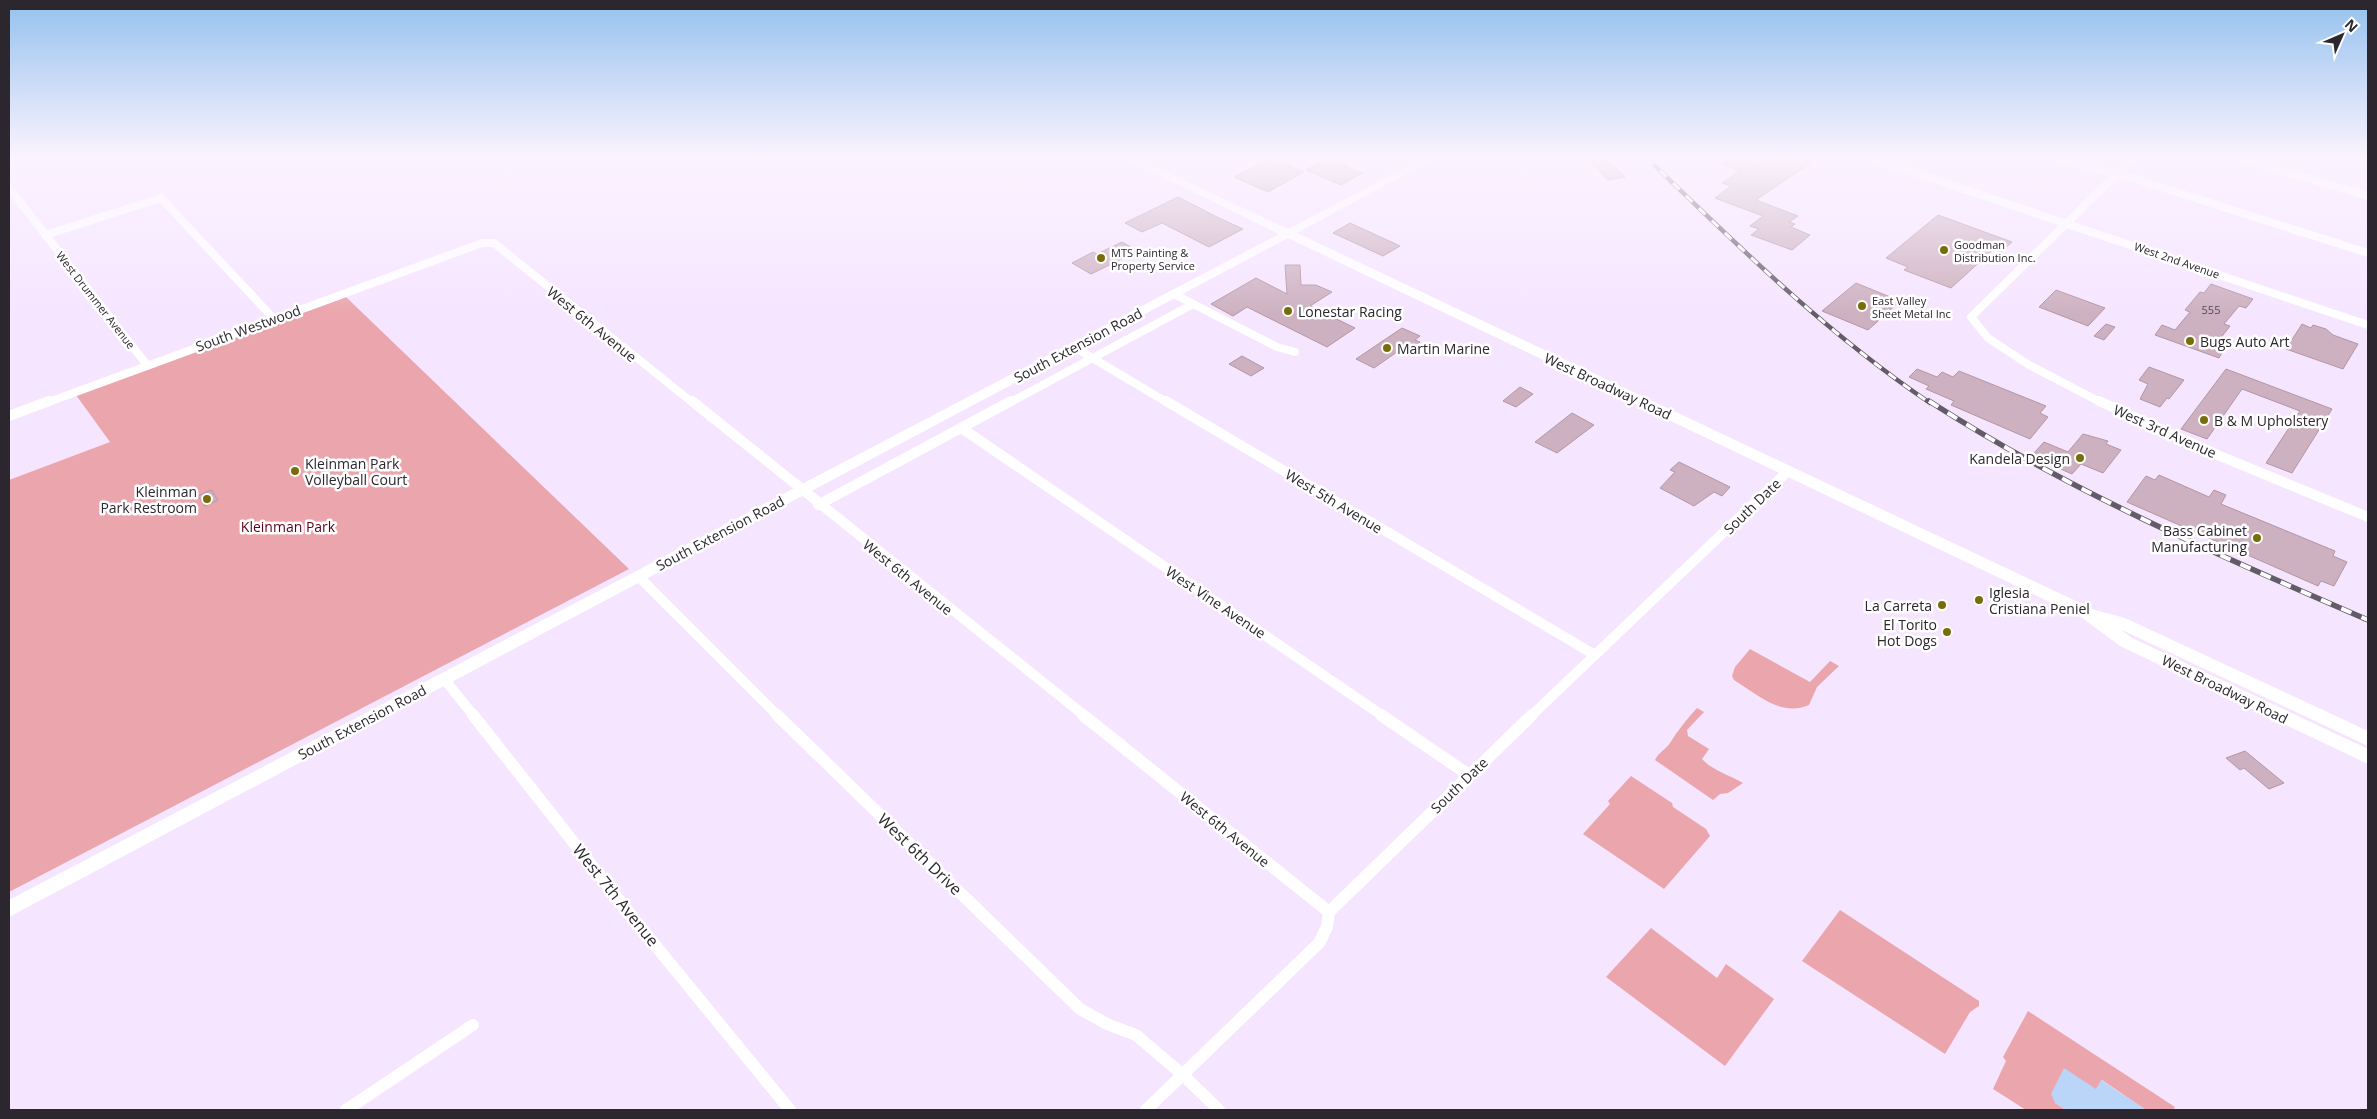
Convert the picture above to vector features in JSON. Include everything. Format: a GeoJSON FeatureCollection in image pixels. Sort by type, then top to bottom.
{"type":"FeatureCollection","features":[{"type":"Feature","properties":{"kind":"main road","name":"West Broadway Road"},"geometry":{"type":"LineString","coordinates":[[1240,210],[2087,614],[2126,642],[2368,757]]}},
{"type":"Feature","properties":{"kind":"main road","name":"South Extension Road"},"geometry":{"type":"LineString","coordinates":[[9,909],[1334,210]]}},
{"type":"Feature","properties":{"kind":"main road","name":"West Broadway Road"},"geometry":{"type":"LineString","coordinates":[[2087,614],[2119,622],[2368,739]]}},
{"type":"Feature","properties":{"kind":"street","name":"West Drummer Avenue"},"geometry":{"type":"LineString","coordinates":[[26,210],[147,366]]}},
{"type":"Feature","properties":{"kind":"street"},"geometry":{"type":"LineString","coordinates":[[45,235],[123,210]]}},
{"type":"Feature","properties":{"kind":"street"},"geometry":{"type":"LineString","coordinates":[[172,210],[274,319]]}},
{"type":"Feature","properties":{"kind":"street","name":"West 2nd Avenue"},"geometry":{"type":"LineString","coordinates":[[2028,210],[2368,324]]}},
{"type":"Feature","properties":{"kind":"street"},"geometry":{"type":"LineString","coordinates":[[2066,223],[2079,210]]}},
{"type":"Feature","properties":{"kind":"street"},"geometry":{"type":"LineString","coordinates":[[2229,210],[2368,253]]}},
{"type":"Feature","properties":{"kind":"street","name":"West 3rd Avenue"},"geometry":{"type":"LineString","coordinates":[[2066,223],[1971,317],[1973,324],[1986,337],[2008,352],[2116,411],[2368,517]]}},
{"type":"Feature","properties":{"kind":"street","name":"South Westwood"},"geometry":{"type":"LineString","coordinates":[[9,416],[488,242]]}},
{"type":"Feature","properties":{"kind":"street","name":"West 6th Avenue"},"geometry":{"type":"LineString","coordinates":[[488,242],[494,244],[1328,912]]}},
{"type":"Feature","properties":{"kind":"street"},"geometry":{"type":"LineString","coordinates":[[1174,294],[1277,347],[1295,352]]}},
{"type":"Feature","properties":{"kind":"street","name":"South Extension Road"},"geometry":{"type":"LineString","coordinates":[[818,505],[1193,304]]}},
{"type":"Feature","properties":{"kind":"street","name":"West 5th Avenue"},"geometry":{"type":"LineString","coordinates":[[1074,347],[1595,655]]}},
{"type":"Feature","properties":{"kind":"street","name":"West Vine Avenue"},"geometry":{"type":"LineString","coordinates":[[963,428],[1469,775]]}},
{"type":"Feature","properties":{"kind":"street","name":"South Date"},"geometry":{"type":"LineString","coordinates":[[1328,912],[1788,471]]}},
{"type":"Feature","properties":{"kind":"street","name":"West 6th Drive"},"geometry":{"type":"LineString","coordinates":[[638,576],[731,670],[1080,1009],[1107,1024],[1136,1036],[1183,1075],[1220,1110]]}},
{"type":"Feature","properties":{"kind":"street","name":"West 7th Avenue"},"geometry":{"type":"LineString","coordinates":[[444,679],[646,934],[790,1110]]}},
{"type":"Feature","properties":{"kind":"street"},"geometry":{"type":"LineString","coordinates":[[1146,1110],[1319,943],[1327,927],[1328,912]]}},
{"type":"Feature","properties":{"kind":"street"},"geometry":{"type":"LineString","coordinates":[[346,1110],[473,1025]]}},
{"type":"Feature","properties":{"kind":"green space","name":"Kleinman Park"},"geometry":{"type":"Polygon","coordinates":[[[346,297],[629,569],[9,892],[9,480],[110,442],[76,395],[346,297]]]}},
{"type":"Feature","properties":{"kind":"green space"},"geometry":{"type":"Polygon","coordinates":[[[1750,649],[1810,682],[1830,661],[1839,666],[1817,687],[1809,705],[1789,708],[1770,703],[1734,680],[1732,676],[1735,667],[1750,649]]]}},
{"type":"Feature","properties":{"kind":"green space"},"geometry":{"type":"Polygon","coordinates":[[[1697,708],[1704,712],[1687,730],[1688,736],[1709,749],[1702,759],[1716,770],[1743,783],[1728,793],[1720,794],[1713,800],[1655,760],[1697,708]]]}},
{"type":"Feature","properties":{"kind":"green space"},"geometry":{"type":"Polygon","coordinates":[[[1631,776],[1672,803],[1673,807],[1706,829],[1710,836],[1664,889],[1583,834],[1610,804],[1608,801],[1631,776]]]}},
{"type":"Feature","properties":{"kind":"green space"},"geometry":{"type":"Polygon","coordinates":[[[1840,910],[1979,1001],[1979,1006],[1970,1012],[1945,1054],[1802,961],[1840,910]]]}},
{"type":"Feature","properties":{"kind":"green space"},"geometry":{"type":"Polygon","coordinates":[[[1651,928],[1717,978],[1726,964],[1774,999],[1725,1066],[1606,977],[1651,928]]]}},
{"type":"Feature","properties":{"kind":"green space"},"geometry":{"type":"Polygon","coordinates":[[[2028,1011],[2175,1107],[2173,1110],[2146,1110],[2102,1080],[2096,1089],[2055,1103],[2066,1110],[2026,1110],[1993,1089],[2006,1061],[2003,1057],[2028,1011]]]}},
{"type":"Feature","properties":{"kind":"water"},"geometry":{"type":"Polygon","coordinates":[[[2064,1068],[2096,1089],[2101,1080],[2146,1110],[2066,1110],[2055,1103],[2051,1094],[2064,1068]]]}},
{"type":"Feature","properties":{"kind":"building"},"geometry":{"type":"Polygon","coordinates":[[[1151,210],[1204,210],[1243,229],[1209,247],[1162,223],[1142,232],[1125,223],[1151,210]]]}},
{"type":"Feature","properties":{"kind":"building"},"geometry":{"type":"Polygon","coordinates":[[[1748,210],[1783,210],[1798,216],[1789,222],[1795,224],[1791,227],[1810,235],[1792,250],[1751,235],[1759,229],[1750,226],[1763,216],[1748,210]]]}},
{"type":"Feature","properties":{"kind":"building","name":"Goodman Distribution Inc."},"geometry":{"type":"Polygon","coordinates":[[[1938,215],[2012,242],[2001,252],[1994,249],[1951,288],[1904,270],[1908,267],[1886,258],[1938,215]]]}},
{"type":"Feature","properties":{"kind":"building"},"geometry":{"type":"Polygon","coordinates":[[[1350,223],[1400,246],[1383,256],[1333,233],[1350,223]]]}},
{"type":"Feature","properties":{"kind":"building","name":"MTS Painting & Property Service"},"geometry":{"type":"Polygon","coordinates":[[[1122,242],[1138,251],[1091,274],[1072,263],[1093,252],[1097,254],[1122,242]]]}},
{"type":"Feature","properties":{"kind":"building","name":"Lonestar Racing"},"geometry":{"type":"Polygon","coordinates":[[[1285,265],[1300,265],[1301,285],[1316,285],[1332,292],[1310,306],[1355,328],[1327,347],[1247,307],[1233,316],[1211,304],[1256,278],[1287,294],[1285,265]]]}},
{"type":"Feature","properties":{"kind":"building","name":"East Valley Sheet Metal Inc"},"geometry":{"type":"Polygon","coordinates":[[[1856,283],[1900,301],[1868,330],[1822,311],[1856,283]]]}},
{"type":"Feature","properties":{"kind":"building"},"geometry":{"type":"Polygon","coordinates":[[[2211,284],[2253,299],[2246,308],[2239,306],[2224,324],[2230,326],[2216,344],[2225,347],[2219,358],[2155,335],[2162,325],[2175,330],[2190,312],[2185,310],[2200,292],[2204,293],[2211,284]]]}},
{"type":"Feature","properties":{"kind":"building"},"geometry":{"type":"Polygon","coordinates":[[[2056,290],[2105,308],[2088,326],[2039,307],[2056,290]]]}},
{"type":"Feature","properties":{"kind":"building"},"geometry":{"type":"Polygon","coordinates":[[[2106,324],[2115,327],[2104,340],[2094,336],[2106,324]]]}},
{"type":"Feature","properties":{"kind":"building"},"geometry":{"type":"Polygon","coordinates":[[[2302,324],[2311,328],[2313,325],[2326,329],[2333,335],[2358,344],[2343,369],[2286,349],[2302,324]]]}},
{"type":"Feature","properties":{"kind":"building","name":"Martin Marine"},"geometry":{"type":"Polygon","coordinates":[[[1402,328],[1420,336],[1415,340],[1420,342],[1410,350],[1404,347],[1374,368],[1356,359],[1402,328]]]}},
{"type":"Feature","properties":{"kind":"building"},"geometry":{"type":"Polygon","coordinates":[[[1242,356],[1264,368],[1251,376],[1229,364],[1242,356]]]}},
{"type":"Feature","properties":{"kind":"building"},"geometry":{"type":"Polygon","coordinates":[[[2149,367],[2184,380],[2160,407],[2140,399],[2148,384],[2139,380],[2149,367]]]}},
{"type":"Feature","properties":{"kind":"building"},"geometry":{"type":"Polygon","coordinates":[[[1917,369],[1937,377],[1942,372],[1953,377],[1959,371],[2046,406],[2040,413],[2048,417],[2030,439],[1951,405],[1954,401],[1926,389],[1929,386],[1909,377],[1917,369]]]}},
{"type":"Feature","properties":{"kind":"building","name":"B & M Upholstery"},"geometry":{"type":"Polygon","coordinates":[[[2226,369],[2332,409],[2292,473],[2266,463],[2300,411],[2242,389],[2207,439],[2181,429],[2226,369]]]}},
{"type":"Feature","properties":{"kind":"building"},"geometry":{"type":"Polygon","coordinates":[[[1520,387],[1533,394],[1516,407],[1503,401],[1520,387]]]}},
{"type":"Feature","properties":{"kind":"building"},"geometry":{"type":"Polygon","coordinates":[[[1572,413],[1594,425],[1557,453],[1535,442],[1572,413]]]}},
{"type":"Feature","properties":{"kind":"building","name":"Kandela Design"},"geometry":{"type":"Polygon","coordinates":[[[2083,434],[2108,441],[2106,444],[2121,450],[2103,473],[2081,464],[2072,474],[2054,466],[2057,463],[2034,453],[2044,442],[2068,452],[2083,434]]]}},
{"type":"Feature","properties":{"kind":"building"},"geometry":{"type":"Polygon","coordinates":[[[1679,462],[1730,487],[1722,496],[1714,492],[1694,506],[1660,488],[1675,472],[1670,470],[1679,462]]]}},
{"type":"Feature","properties":{"kind":"building","name":"Bass Cabinet Manufacturing"},"geometry":{"type":"Polygon","coordinates":[[[2159,475],[2209,497],[2214,490],[2226,495],[2221,504],[2335,551],[2333,556],[2347,562],[2334,586],[2321,581],[2318,586],[2127,502],[2146,476],[2155,480],[2159,475]]]}},
{"type":"Feature","properties":{"kind":"building","name":"Kleinman Park Restroom"},"geometry":{"type":"Polygon","coordinates":[[[211,490],[218,500],[205,506],[198,496],[211,490]]]}},
{"type":"Feature","properties":{"kind":"building"},"geometry":{"type":"Polygon","coordinates":[[[2245,751],[2284,783],[2269,789],[2244,768],[2240,770],[2226,758],[2245,751]]]}},
{"type":"Feature","properties":{"kind":"railway"},"geometry":{"type":"LineString","coordinates":[[1702,210],[1783,287],[1818,317],[1891,376],[1930,403]]}},
{"type":"Feature","properties":{"kind":"railway"},"geometry":{"type":"LineString","coordinates":[[1929,401],[2035,464],[2144,520],[2368,620]]}},
{"type":"Feature","properties":{"kind":"place","name":"Goodman Distribution Inc."},"geometry":{"type":"Point","coordinates":[1944,250]}},
{"type":"Feature","properties":{"kind":"place","name":"MTS Painting & Property Service"},"geometry":{"type":"Point","coordinates":[1101,258]}},
{"type":"Feature","properties":{"kind":"place","name":"East Valley Sheet Metal Inc"},"geometry":{"type":"Point","coordinates":[1862,306]}},
{"type":"Feature","properties":{"kind":"place","name":"Lonestar Racing"},"geometry":{"type":"Point","coordinates":[1288,311]}},
{"type":"Feature","properties":{"kind":"place","name":"Bugs Auto Art"},"geometry":{"type":"Point","coordinates":[2190,341]}},
{"type":"Feature","properties":{"kind":"place","name":"Martin Marine"},"geometry":{"type":"Point","coordinates":[1387,348]}},
{"type":"Feature","properties":{"kind":"place","name":"B & M Upholstery"},"geometry":{"type":"Point","coordinates":[2204,420]}},
{"type":"Feature","properties":{"kind":"place","name":"Kandela Design"},"geometry":{"type":"Point","coordinates":[2080,458]}},
{"type":"Feature","properties":{"kind":"place","name":"Kleinman Park Volleyball Court"},"geometry":{"type":"Point","coordinates":[295,471]}},
{"type":"Feature","properties":{"kind":"place","name":"Kleinman Park Restroom"},"geometry":{"type":"Point","coordinates":[207,499]}},
{"type":"Feature","properties":{"kind":"place","name":"Bass Cabinet Manufacturing"},"geometry":{"type":"Point","coordinates":[2257,538]}},
{"type":"Feature","properties":{"kind":"place","name":"Iglesia Cristiana Peniel"},"geometry":{"type":"Point","coordinates":[1979,600]}},
{"type":"Feature","properties":{"kind":"place","name":"La Carreta"},"geometry":{"type":"Point","coordinates":[1942,605]}},
{"type":"Feature","properties":{"kind":"place","name":"El Torito Hot Dogs"},"geometry":{"type":"Point","coordinates":[1947,632]}}]}
